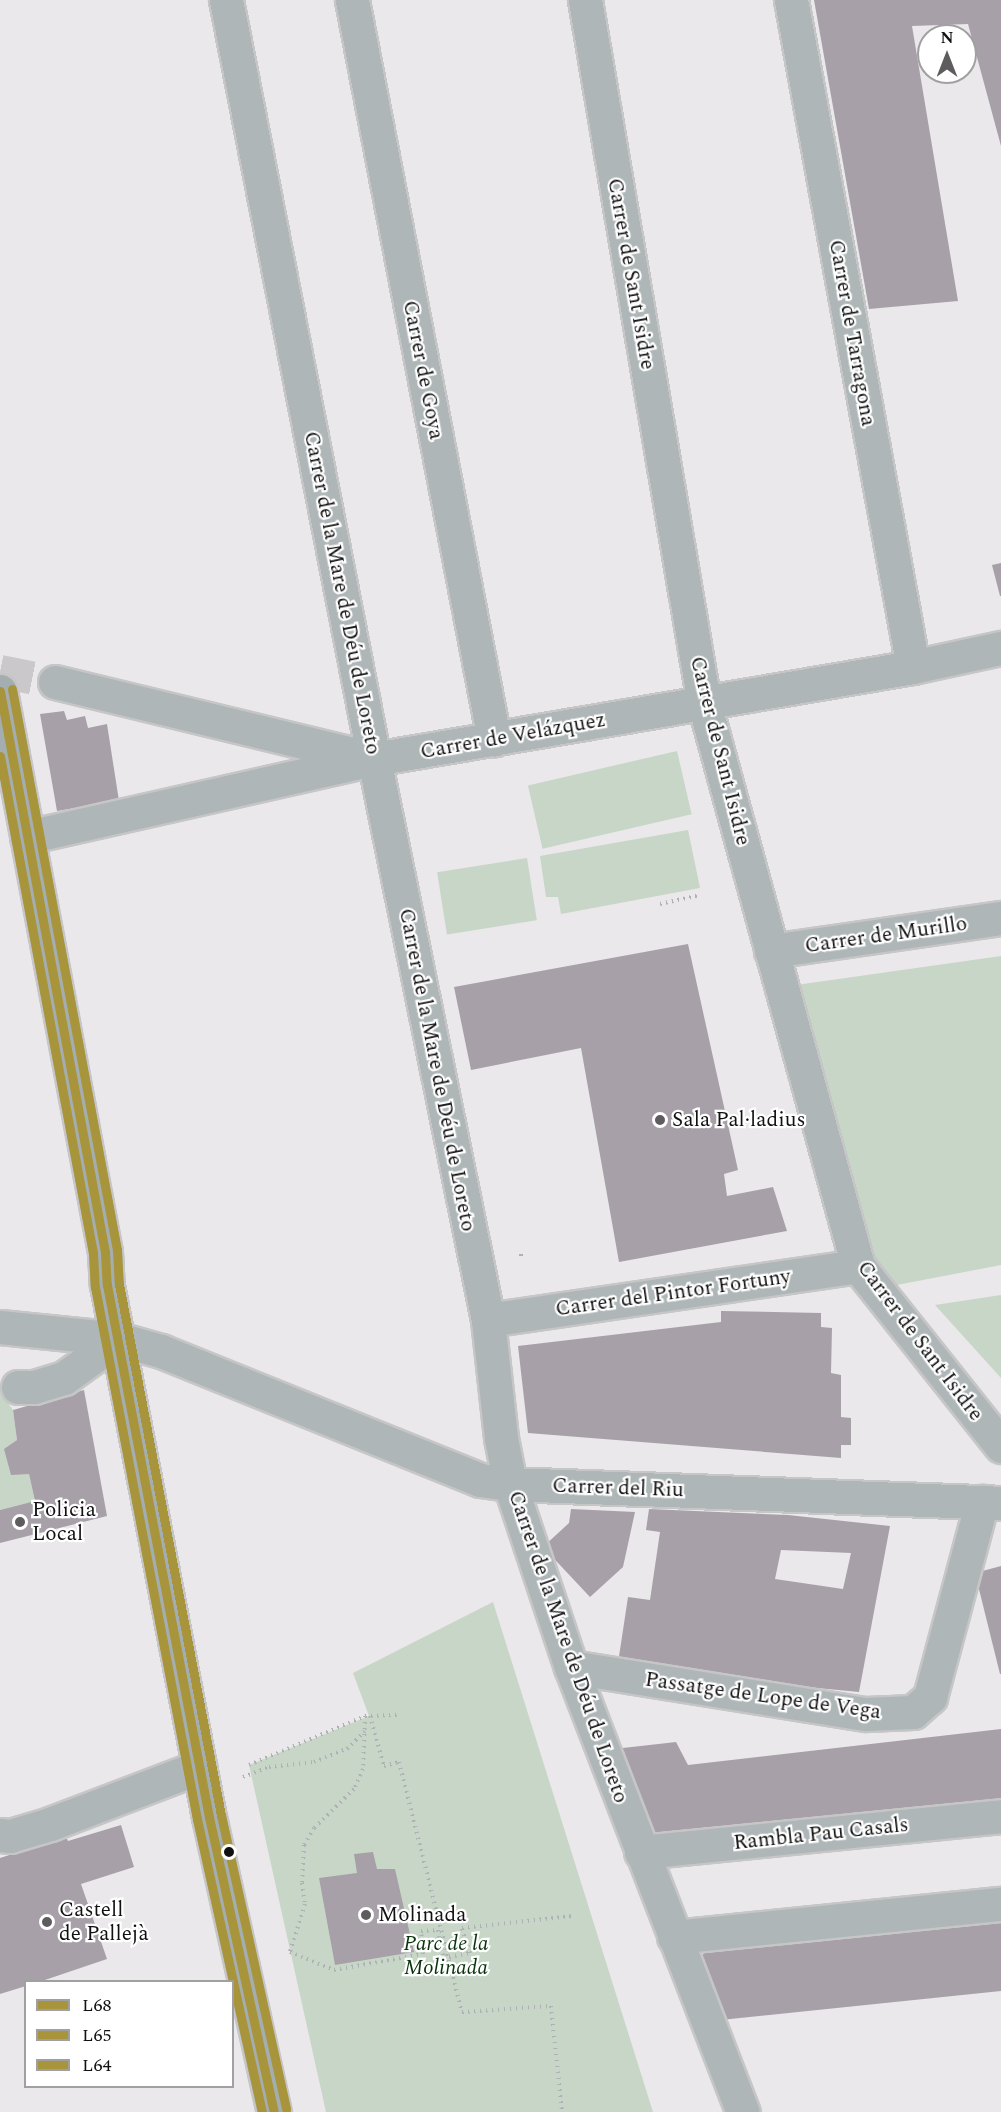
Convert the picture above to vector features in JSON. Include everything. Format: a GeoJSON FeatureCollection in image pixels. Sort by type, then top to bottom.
{"type":"FeatureCollection","features":[{"type":"Feature","properties":{"kind":"main road"},"geometry":{"type":"LineString","coordinates":[[0,691],[105,1252],[107,1285],[199,1767],[274,2112]]}},
{"type":"Feature","properties":{"kind":"street","name":"Carrer de la Mare de Déu de Loreto"},"geometry":{"type":"LineString","coordinates":[[226,0],[374,759],[488,1320],[501,1438],[510,1484],[571,1667],[640,1852],[743,2112]]}},
{"type":"Feature","properties":{"kind":"street","name":"Carrer de Goya"},"geometry":{"type":"LineString","coordinates":[[352,0],[494,740]]}},
{"type":"Feature","properties":{"kind":"street","name":"Carrer de Sant Isidre"},"geometry":{"type":"LineString","coordinates":[[585,0],[704,703],[858,1266],[1001,1446]]}},
{"type":"Feature","properties":{"kind":"street","name":"Carrer de Tarragona"},"geometry":{"type":"LineString","coordinates":[[791,0],[913,667]]}},
{"type":"Feature","properties":{"kind":"street","name":"Carrer de Velázquez"},"geometry":{"type":"LineString","coordinates":[[27,837],[374,759],[913,667],[1001,648]]}},
{"type":"Feature","properties":{"kind":"street"},"geometry":{"type":"LineString","coordinates":[[55,681],[374,759]]}},
{"type":"Feature","properties":{"kind":"street"},"geometry":{"type":"LineString","coordinates":[[252,787],[261,773],[265,751],[256,730]]}},
{"type":"Feature","properties":{"kind":"street","name":"Carrer de Murillo"},"geometry":{"type":"LineString","coordinates":[[771,951],[1001,918]]}},
{"type":"Feature","properties":{"kind":"street","name":"Carrer del Pintor Fortuny"},"geometry":{"type":"LineString","coordinates":[[488,1320],[858,1266]]}},
{"type":"Feature","properties":{"kind":"street","name":"Carrer del Riu"},"geometry":{"type":"LineString","coordinates":[[0,1327],[118,1339],[161,1352],[480,1480],[510,1484],[992,1503]]}},
{"type":"Feature","properties":{"kind":"street"},"geometry":{"type":"LineString","coordinates":[[37,1390],[64,1378],[118,1339]]}},
{"type":"Feature","properties":{"kind":"street","name":"Passatge de Lope de Vega"},"geometry":{"type":"LineString","coordinates":[[571,1667],[866,1714],[913,1712],[930,1697],[992,1503]]}},
{"type":"Feature","properties":{"kind":"street"},"geometry":{"type":"LineString","coordinates":[[0,1835],[10,1836],[50,1824],[199,1767]]}},
{"type":"Feature","properties":{"kind":"street","name":"Rambla Pau Casals"},"geometry":{"type":"LineString","coordinates":[[640,1852],[1001,1816]]}},
{"type":"Feature","properties":{"kind":"street"},"geometry":{"type":"LineString","coordinates":[[674,1937],[1001,1904]]}},
{"type":"Feature","properties":{"kind":"path"},"geometry":{"type":"LineString","coordinates":[[660,904],[700,896]]}},
{"type":"Feature","properties":{"kind":"path"},"geometry":{"type":"LineString","coordinates":[[521,1254],[521,1260]]}},
{"type":"Feature","properties":{"kind":"path"},"geometry":{"type":"LineString","coordinates":[[249,1765],[368,1716],[398,1715]]}},
{"type":"Feature","properties":{"kind":"path"},"geometry":{"type":"LineString","coordinates":[[368,1716],[363,1769],[354,1790],[314,1828],[304,1845],[302,1883],[305,1904],[290,1952],[334,1970],[423,1954],[422,1931],[438,1930],[446,1972],[452,1971]]}},
{"type":"Feature","properties":{"kind":"path"},"geometry":{"type":"LineString","coordinates":[[368,1716],[384,1766],[399,1762],[462,2012],[551,2006],[562,2112]]}},
{"type":"Feature","properties":{"kind":"path"},"geometry":{"type":"LineString","coordinates":[[243,1776],[269,1767],[314,1762],[347,1749],[366,1731]]}},
{"type":"Feature","properties":{"kind":"path"},"geometry":{"type":"LineString","coordinates":[[449,1957],[470,1953],[462,1928],[573,1916]]}},
{"type":"Feature","properties":{"kind":"green space"},"geometry":{"type":"Polygon","coordinates":[[[677,751],[692,814],[543,849],[528,785],[677,751]]]}},
{"type":"Feature","properties":{"kind":"green space"},"geometry":{"type":"Polygon","coordinates":[[[688,830],[700,888],[561,914],[558,897],[546,897],[540,856],[688,830]]]}},
{"type":"Feature","properties":{"kind":"green space"},"geometry":{"type":"Polygon","coordinates":[[[527,858],[537,920],[447,934],[437,872],[527,858]]]}},
{"type":"Feature","properties":{"kind":"green space"},"geometry":{"type":"Polygon","coordinates":[[[1001,956],[1001,1265],[876,1289],[782,987],[1001,956]]]}},
{"type":"Feature","properties":{"kind":"green space"},"geometry":{"type":"Polygon","coordinates":[[[1001,1295],[1001,1378],[935,1305],[1001,1295]]]}},
{"type":"Feature","properties":{"kind":"green space"},"geometry":{"type":"Polygon","coordinates":[[[0,1392],[13,1410],[17,1440],[5,1450],[29,1474],[35,1501],[0,1510],[0,1392]]]}},
{"type":"Feature","properties":{"kind":"green space","name":"Parc de la Molinada"},"geometry":{"type":"Polygon","coordinates":[[[493,1602],[653,2112],[326,2112],[249,1765],[369,1716],[353,1673],[493,1602]]]}},
{"type":"Feature","properties":{"kind":"building"},"geometry":{"type":"Polygon","coordinates":[[[814,0],[1001,0],[1001,146],[977,57],[977,24],[917,24],[912,26],[917,56],[917,84],[922,84],[958,301],[869,309],[814,0]]]}},
{"type":"Feature","properties":{"kind":"building"},"geometry":{"type":"Polygon","coordinates":[[[1001,563],[1001,596],[1000,596],[992,565],[1001,563]]]}},
{"type":"Feature","properties":{"kind":"building"},"geometry":{"type":"Polygon","coordinates":[[[64,711],[67,720],[85,716],[88,728],[107,724],[119,801],[57,811],[40,714],[64,711]]]}},
{"type":"Feature","properties":{"kind":"building","name":"Sala Pal·ladius"},"geometry":{"type":"Polygon","coordinates":[[[688,944],[738,1170],[724,1174],[727,1196],[773,1187],[787,1231],[619,1262],[581,1048],[471,1070],[454,987],[688,944]]]}},
{"type":"Feature","properties":{"kind":"building"},"geometry":{"type":"Polygon","coordinates":[[[721,1311],[821,1313],[821,1327],[832,1328],[831,1373],[841,1375],[841,1417],[851,1418],[851,1445],[841,1445],[841,1458],[528,1433],[518,1346],[721,1322],[721,1311]]]}},
{"type":"Feature","properties":{"kind":"building"},"geometry":{"type":"Polygon","coordinates":[[[84,1390],[107,1516],[0,1543],[0,1510],[35,1501],[29,1474],[11,1475],[4,1449],[17,1440],[13,1410],[84,1390]]]}},
{"type":"Feature","properties":{"kind":"building"},"geometry":{"type":"Polygon","coordinates":[[[571,1509],[635,1512],[623,1567],[590,1597],[543,1547],[569,1523],[571,1509]]]}},
{"type":"Feature","properties":{"kind":"building"},"geometry":{"type":"Polygon","coordinates":[[[649,1509],[788,1515],[890,1526],[859,1692],[754,1682],[618,1663],[628,1597],[650,1600],[660,1532],[646,1530],[649,1509]],[[781,1550],[775,1579],[843,1589],[851,1553],[781,1550]]]}},
{"type":"Feature","properties":{"kind":"building"},"geometry":{"type":"Polygon","coordinates":[[[1001,1566],[1001,1674],[1000,1674],[975,1573],[1001,1566]]]}},
{"type":"Feature","properties":{"kind":"building"},"geometry":{"type":"Polygon","coordinates":[[[1001,1729],[1001,1802],[659,1837],[642,1825],[614,1749],[676,1742],[688,1765],[1001,1729]]]}},
{"type":"Feature","properties":{"kind":"building","name":"Castell de Pallejà"},"geometry":{"type":"Polygon","coordinates":[[[121,1825],[134,1867],[81,1884],[107,1959],[45,1980],[24,1980],[24,1987],[0,1994],[0,1858],[66,1837],[68,1841],[121,1825]]]}},
{"type":"Feature","properties":{"kind":"building","name":"Molinada"},"geometry":{"type":"Polygon","coordinates":[[[373,1852],[377,1869],[395,1869],[414,1952],[335,1965],[319,1878],[357,1873],[354,1854],[373,1852]]]}},
{"type":"Feature","properties":{"kind":"building"},"geometry":{"type":"Polygon","coordinates":[[[1001,1920],[1001,1991],[721,2020],[703,1972],[703,1954],[711,1948],[1001,1920]]]}},
{"type":"Feature","properties":{"kind":"tunnel"},"geometry":{"type":"LineString","coordinates":[[0,671],[55,682]]}},
{"type":"Feature","properties":{"kind":"transit line","name":"L64"},"geometry":{"type":"LineString","coordinates":[[12,689],[117,1250],[119,1284],[221,1815],[286,2109]]}},
{"type":"Feature","properties":{"kind":"transit line","name":"L68"},"geometry":{"type":"LineString","coordinates":[[0,691],[105,1252],[107,1285],[209,1817],[274,2112]]}},
{"type":"Feature","properties":{"kind":"transit line","name":"L65"},"geometry":{"type":"LineString","coordinates":[[0,756],[93,1253],[95,1287],[197,1819],[233,1980]]}},
{"type":"Feature","properties":{"kind":"transit line","name":"L65"},"geometry":{"type":"LineString","coordinates":[[234,1986],[262,2112]]}},
{"type":"Feature","properties":{"kind":"place","name":"Sala Pal·ladius"},"geometry":{"type":"Point","coordinates":[660,1120]}},
{"type":"Feature","properties":{"kind":"place","name":"Policia Local"},"geometry":{"type":"Point","coordinates":[20,1522]}},
{"type":"Feature","properties":{"kind":"place","name":"Molinada"},"geometry":{"type":"Point","coordinates":[366,1915]}},
{"type":"Feature","properties":{"kind":"place","name":"Castell de Pallejà"},"geometry":{"type":"Point","coordinates":[47,1922]}}]}
